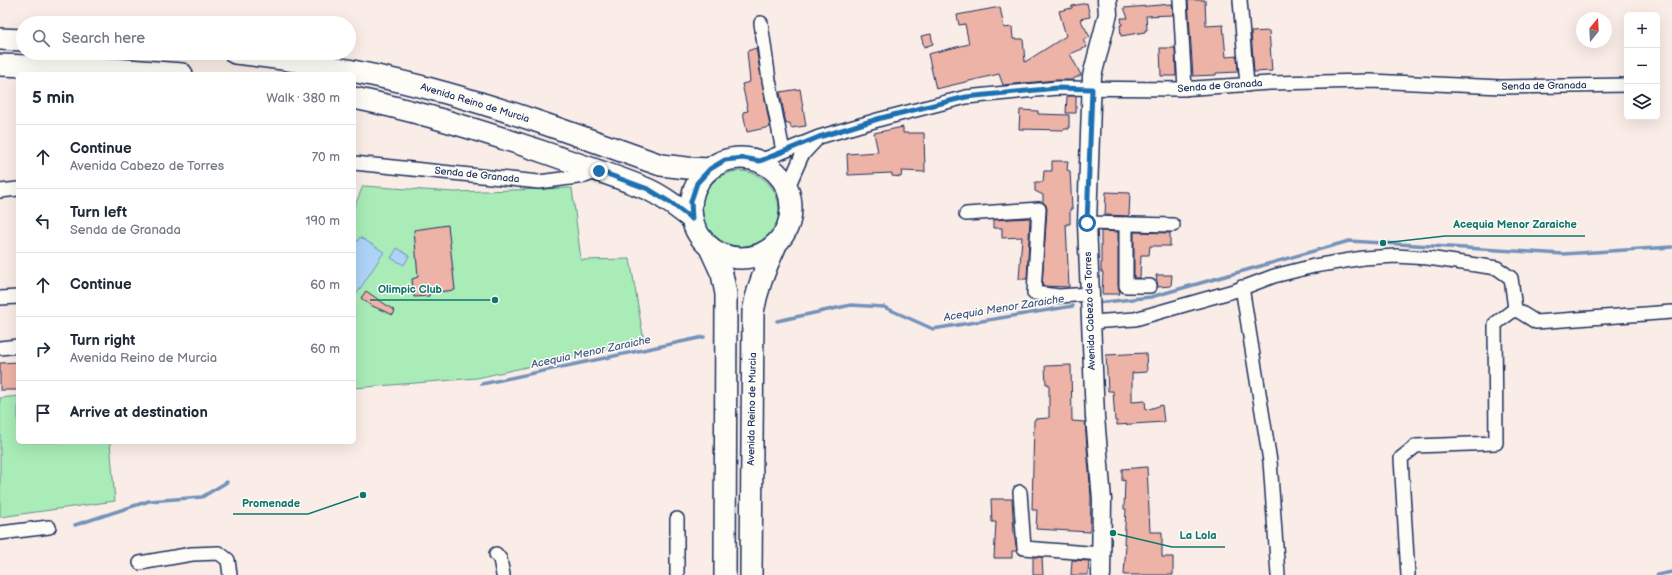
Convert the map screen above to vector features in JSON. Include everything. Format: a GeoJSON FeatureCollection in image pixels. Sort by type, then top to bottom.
{"type":"FeatureCollection","features":[{"type":"Feature","properties":{"kind":"main road"},"geometry":{"type":"LineString","coordinates":[[0,39],[16,40]]}},
{"type":"Feature","properties":{"kind":"main road","name":"Avenida Reino de Murcia"},"geometry":{"type":"LineString","coordinates":[[287,60],[332,66],[445,93],[503,111],[661,165],[710,169]]}},
{"type":"Feature","properties":{"kind":"main road"},"geometry":{"type":"LineString","coordinates":[[0,65],[148,72]]}},
{"type":"Feature","properties":{"kind":"main road"},"geometry":{"type":"LineString","coordinates":[[356,98],[450,121],[502,137],[599,171],[648,189],[671,203],[692,219]]}},
{"type":"Feature","properties":{"kind":"main road"},"geometry":{"type":"LineString","coordinates":[[710,248],[725,256],[743,259],[760,256],[775,247],[781,241],[790,225],[792,207],[788,187],[776,172],[760,161],[743,158],[725,160],[710,169],[697,183],[691,201],[692,219],[698,235],[710,248],[722,274],[726,294],[725,575]]}},
{"type":"Feature","properties":{"kind":"main road","name":"Avenida Reino de Murcia"},"geometry":{"type":"LineString","coordinates":[[751,575],[753,312],[756,295],[763,273],[775,247]]}},
{"type":"Feature","properties":{"kind":"street","name":"Avenida Cabezo de Torres"},"geometry":{"type":"LineString","coordinates":[[1101,575],[1102,500],[1095,417],[1087,223],[1093,71],[1108,14],[1107,0]]}},
{"type":"Feature","properties":{"kind":"street"},"geometry":{"type":"LineString","coordinates":[[1180,0],[1185,89]]}},
{"type":"Feature","properties":{"kind":"street"},"geometry":{"type":"LineString","coordinates":[[1240,0],[1247,85]]}},
{"type":"Feature","properties":{"kind":"street"},"geometry":{"type":"LineString","coordinates":[[761,23],[769,80],[783,152]]}},
{"type":"Feature","properties":{"kind":"street","name":"Senda de Granada"},"geometry":{"type":"LineString","coordinates":[[760,161],[819,137],[881,118],[966,97],[1057,88],[1185,89],[1247,85],[1370,81],[1501,87],[1624,84]]}},
{"type":"Feature","properties":{"kind":"street","name":"Senda de Granada"},"geometry":{"type":"LineString","coordinates":[[788,187],[802,155],[819,137]]}},
{"type":"Feature","properties":{"kind":"street","name":"Senda de Granada"},"geometry":{"type":"LineString","coordinates":[[356,163],[539,182],[585,176],[599,171]]}},
{"type":"Feature","properties":{"kind":"street"},"geometry":{"type":"LineString","coordinates":[[0,191],[16,189]]}},
{"type":"Feature","properties":{"kind":"street"},"geometry":{"type":"LineString","coordinates":[[966,214],[1039,209],[1034,293],[1059,296],[1090,294]]}},
{"type":"Feature","properties":{"kind":"street"},"geometry":{"type":"LineString","coordinates":[[1087,223],[1173,225]]}},
{"type":"Feature","properties":{"kind":"street"},"geometry":{"type":"LineString","coordinates":[[1126,224],[1126,286],[1150,286]]}},
{"type":"Feature","properties":{"kind":"street"},"geometry":{"type":"LineString","coordinates":[[1091,322],[1135,319],[1242,288],[1274,276],[1314,266],[1363,258],[1396,256],[1428,258],[1497,268],[1511,278],[1515,309]]}},
{"type":"Feature","properties":{"kind":"street"},"geometry":{"type":"LineString","coordinates":[[1242,288],[1270,461],[1278,575]]}},
{"type":"Feature","properties":{"kind":"street"},"geometry":{"type":"LineString","coordinates":[[0,298],[16,297]]}},
{"type":"Feature","properties":{"kind":"street"},"geometry":{"type":"LineString","coordinates":[[1515,309],[1536,322],[1672,312]]}},
{"type":"Feature","properties":{"kind":"street"},"geometry":{"type":"LineString","coordinates":[[1408,575],[1401,458],[1416,446],[1496,443],[1495,324],[1515,309]]}},
{"type":"Feature","properties":{"kind":"street"},"geometry":{"type":"LineString","coordinates":[[0,348],[16,346]]}},
{"type":"Feature","properties":{"kind":"street"},"geometry":{"type":"LineString","coordinates":[[1020,492],[1024,548],[1101,554]]}},
{"type":"Feature","properties":{"kind":"street"},"geometry":{"type":"LineString","coordinates":[[677,519],[677,575]]}},
{"type":"Feature","properties":{"kind":"street"},"geometry":{"type":"LineString","coordinates":[[0,533],[49,527]]}},
{"type":"Feature","properties":{"kind":"street"},"geometry":{"type":"LineString","coordinates":[[140,563],[192,554],[219,553],[228,560],[230,575]]}},
{"type":"Feature","properties":{"kind":"street"},"geometry":{"type":"LineString","coordinates":[[496,554],[500,559],[503,575]]}},
{"type":"Feature","properties":{"kind":"green space"},"geometry":{"type":"Polygon","coordinates":[[[740,171],[755,174],[762,178],[772,188],[776,195],[779,210],[776,225],[772,232],[762,242],[755,246],[740,249],[725,246],[718,242],[708,232],[704,225],[701,210],[704,195],[708,188],[718,178],[725,174],[740,171]]]}},
{"type":"Feature","properties":{"kind":"green space"},"geometry":{"type":"Polygon","coordinates":[[[363,186],[454,192],[572,188],[581,260],[630,259],[644,341],[477,378],[356,388],[356,203],[363,186]]]}},
{"type":"Feature","properties":{"kind":"green space"},"geometry":{"type":"Polygon","coordinates":[[[16,396],[16,444],[110,444],[115,501],[0,517],[0,398],[16,396]]]}},
{"type":"Feature","properties":{"kind":"water"},"geometry":{"type":"Polygon","coordinates":[[[360,237],[384,252],[356,295],[356,243],[360,237]]]}},
{"type":"Feature","properties":{"kind":"water"},"geometry":{"type":"Polygon","coordinates":[[[397,248],[409,256],[404,265],[391,258],[397,248]]]}},
{"type":"Feature","properties":{"kind":"building"},"geometry":{"type":"Polygon","coordinates":[[[1188,0],[1205,0],[1206,26],[1223,25],[1226,57],[1237,56],[1238,72],[1193,76],[1188,0]]]}},
{"type":"Feature","properties":{"kind":"building"},"geometry":{"type":"Polygon","coordinates":[[[1087,3],[1090,17],[1080,19],[1090,37],[1083,40],[1087,47],[1070,54],[1081,75],[1071,80],[1003,85],[999,74],[936,89],[928,54],[969,44],[965,24],[959,25],[957,15],[1000,7],[1004,28],[1012,27],[1013,39],[1023,39],[1025,62],[1066,36],[1059,11],[1072,8],[1072,6],[1087,3]]]}},
{"type":"Feature","properties":{"kind":"building"},"geometry":{"type":"Polygon","coordinates":[[[1172,4],[1173,15],[1146,16],[1147,30],[1145,30],[1145,32],[1121,36],[1121,18],[1128,18],[1124,8],[1172,4]]]}},
{"type":"Feature","properties":{"kind":"building"},"geometry":{"type":"Polygon","coordinates":[[[1269,31],[1272,71],[1254,72],[1251,32],[1269,31]]]}},
{"type":"Feature","properties":{"kind":"building"},"geometry":{"type":"Polygon","coordinates":[[[931,34],[933,44],[924,47],[921,36],[931,34]]]}},
{"type":"Feature","properties":{"kind":"building"},"geometry":{"type":"Polygon","coordinates":[[[756,48],[770,127],[747,132],[743,112],[748,111],[742,84],[750,82],[747,51],[756,48]]]}},
{"type":"Feature","properties":{"kind":"building"},"geometry":{"type":"Polygon","coordinates":[[[1160,48],[1175,48],[1176,76],[1161,76],[1160,48]]]}},
{"type":"Feature","properties":{"kind":"building"},"geometry":{"type":"Polygon","coordinates":[[[800,89],[806,126],[791,128],[790,123],[786,124],[780,92],[800,89]]]}},
{"type":"Feature","properties":{"kind":"building"},"geometry":{"type":"Polygon","coordinates":[[[1067,96],[1076,96],[1076,113],[1066,113],[1067,96]]]}},
{"type":"Feature","properties":{"kind":"building"},"geometry":{"type":"Polygon","coordinates":[[[1020,110],[1038,111],[1038,114],[1069,115],[1069,129],[1019,129],[1020,110]]]}},
{"type":"Feature","properties":{"kind":"building"},"geometry":{"type":"Polygon","coordinates":[[[903,127],[903,133],[924,133],[925,172],[902,171],[901,177],[892,176],[892,173],[848,175],[847,154],[878,152],[874,133],[903,127]]]}},
{"type":"Feature","properties":{"kind":"building"},"geometry":{"type":"Polygon","coordinates":[[[1052,161],[1068,161],[1067,170],[1070,171],[1072,209],[1070,209],[1070,224],[1066,224],[1069,287],[1042,286],[1047,209],[1043,202],[1043,195],[1035,191],[1035,182],[1043,182],[1044,171],[1052,171],[1052,161]]]}},
{"type":"Feature","properties":{"kind":"building"},"geometry":{"type":"Polygon","coordinates":[[[1106,192],[1130,193],[1129,216],[1105,215],[1106,192]]]}},
{"type":"Feature","properties":{"kind":"building"},"geometry":{"type":"Polygon","coordinates":[[[1030,218],[1027,279],[1019,279],[1022,237],[1002,238],[1002,228],[993,228],[993,220],[1030,218]]]}},
{"type":"Feature","properties":{"kind":"building"},"geometry":{"type":"Polygon","coordinates":[[[448,225],[455,290],[429,293],[429,296],[414,297],[412,279],[418,277],[414,230],[448,225]]]}},
{"type":"Feature","properties":{"kind":"building"},"geometry":{"type":"Polygon","coordinates":[[[1101,231],[1118,232],[1118,286],[1120,294],[1102,294],[1103,272],[1101,272],[1101,231]]]}},
{"type":"Feature","properties":{"kind":"building"},"geometry":{"type":"Polygon","coordinates":[[[1134,232],[1170,233],[1170,246],[1150,246],[1149,255],[1141,255],[1140,278],[1134,278],[1134,232]]]}},
{"type":"Feature","properties":{"kind":"building"},"geometry":{"type":"Polygon","coordinates":[[[1156,275],[1172,275],[1171,286],[1158,287],[1156,275]]]}},
{"type":"Feature","properties":{"kind":"building"},"geometry":{"type":"Polygon","coordinates":[[[366,291],[395,311],[393,315],[370,305],[361,298],[366,291]]]}},
{"type":"Feature","properties":{"kind":"building"},"geometry":{"type":"Polygon","coordinates":[[[1146,353],[1147,372],[1132,373],[1132,402],[1145,401],[1146,410],[1162,405],[1164,422],[1117,425],[1117,421],[1115,421],[1113,391],[1108,391],[1106,355],[1146,353]]]}},
{"type":"Feature","properties":{"kind":"building"},"geometry":{"type":"Polygon","coordinates":[[[16,362],[16,390],[0,390],[0,363],[16,362]]]}},
{"type":"Feature","properties":{"kind":"building"},"geometry":{"type":"Polygon","coordinates":[[[1071,365],[1072,421],[1085,422],[1091,497],[1090,532],[1036,529],[1037,510],[1032,510],[1034,421],[1035,419],[1049,418],[1049,384],[1046,384],[1045,366],[1071,365]]]}},
{"type":"Feature","properties":{"kind":"building"},"geometry":{"type":"Polygon","coordinates":[[[1147,467],[1150,532],[1162,532],[1162,557],[1173,557],[1173,575],[1124,575],[1126,509],[1124,509],[1125,480],[1122,481],[1122,469],[1147,467]]]}},
{"type":"Feature","properties":{"kind":"building"},"geometry":{"type":"Polygon","coordinates":[[[991,499],[1012,499],[1014,534],[1017,551],[1012,551],[1012,558],[994,558],[996,522],[992,522],[991,499]]]}},
{"type":"Feature","properties":{"kind":"building"},"geometry":{"type":"Polygon","coordinates":[[[1033,557],[1042,557],[1043,575],[1033,575],[1033,557]]]}},
{"type":"Feature","properties":{"kind":"building"},"geometry":{"type":"Polygon","coordinates":[[[1072,560],[1089,561],[1088,575],[1071,575],[1072,560]]]}},
{"type":"Feature","properties":{"kind":"waterway","name":"Acequia Menor Zaraiche"},"geometry":{"type":"LineString","coordinates":[[1096,303],[1151,297],[1349,241],[1563,254],[1672,247]]}},
{"type":"Feature","properties":{"kind":"waterway","name":"Acequia Menor Zaraiche"},"geometry":{"type":"LineString","coordinates":[[777,321],[851,305],[884,307],[933,329],[1073,306]]}},
{"type":"Feature","properties":{"kind":"waterway","name":"Acequia Menor Zaraiche"},"geometry":{"type":"LineString","coordinates":[[482,384],[704,337]]}},
{"type":"Feature","properties":{"kind":"waterway","name":"Acequia Menor Zaraiche"},"geometry":{"type":"LineString","coordinates":[[75,525],[149,501],[202,497],[227,482]]}},
{"type":"Feature","properties":{"kind":"waterway"},"geometry":{"type":"LineString","coordinates":[[1657,575],[1672,572]]}},
{"type":"Feature","properties":{"kind":"place","name":"Acequia Menor Zaraiche"},"geometry":{"type":"Point","coordinates":[1383,243]}},
{"type":"Feature","properties":{"kind":"place","name":"Olimpic Club"},"geometry":{"type":"Point","coordinates":[495,300]}},
{"type":"Feature","properties":{"kind":"place","name":"Promenade"},"geometry":{"type":"Point","coordinates":[363,495]}},
{"type":"Feature","properties":{"kind":"place","name":"La Lola"},"geometry":{"type":"Point","coordinates":[1113,533]}},
{"type":"Feature","properties":{"kind":"route"},"geometry":{"type":"LineString","coordinates":[[599,171],[648,189],[671,203],[692,219],[691,201],[697,183],[710,169],[725,160],[743,158],[760,161],[819,137],[881,118],[966,97],[1057,88],[1092,89],[1087,223]]}}]}
